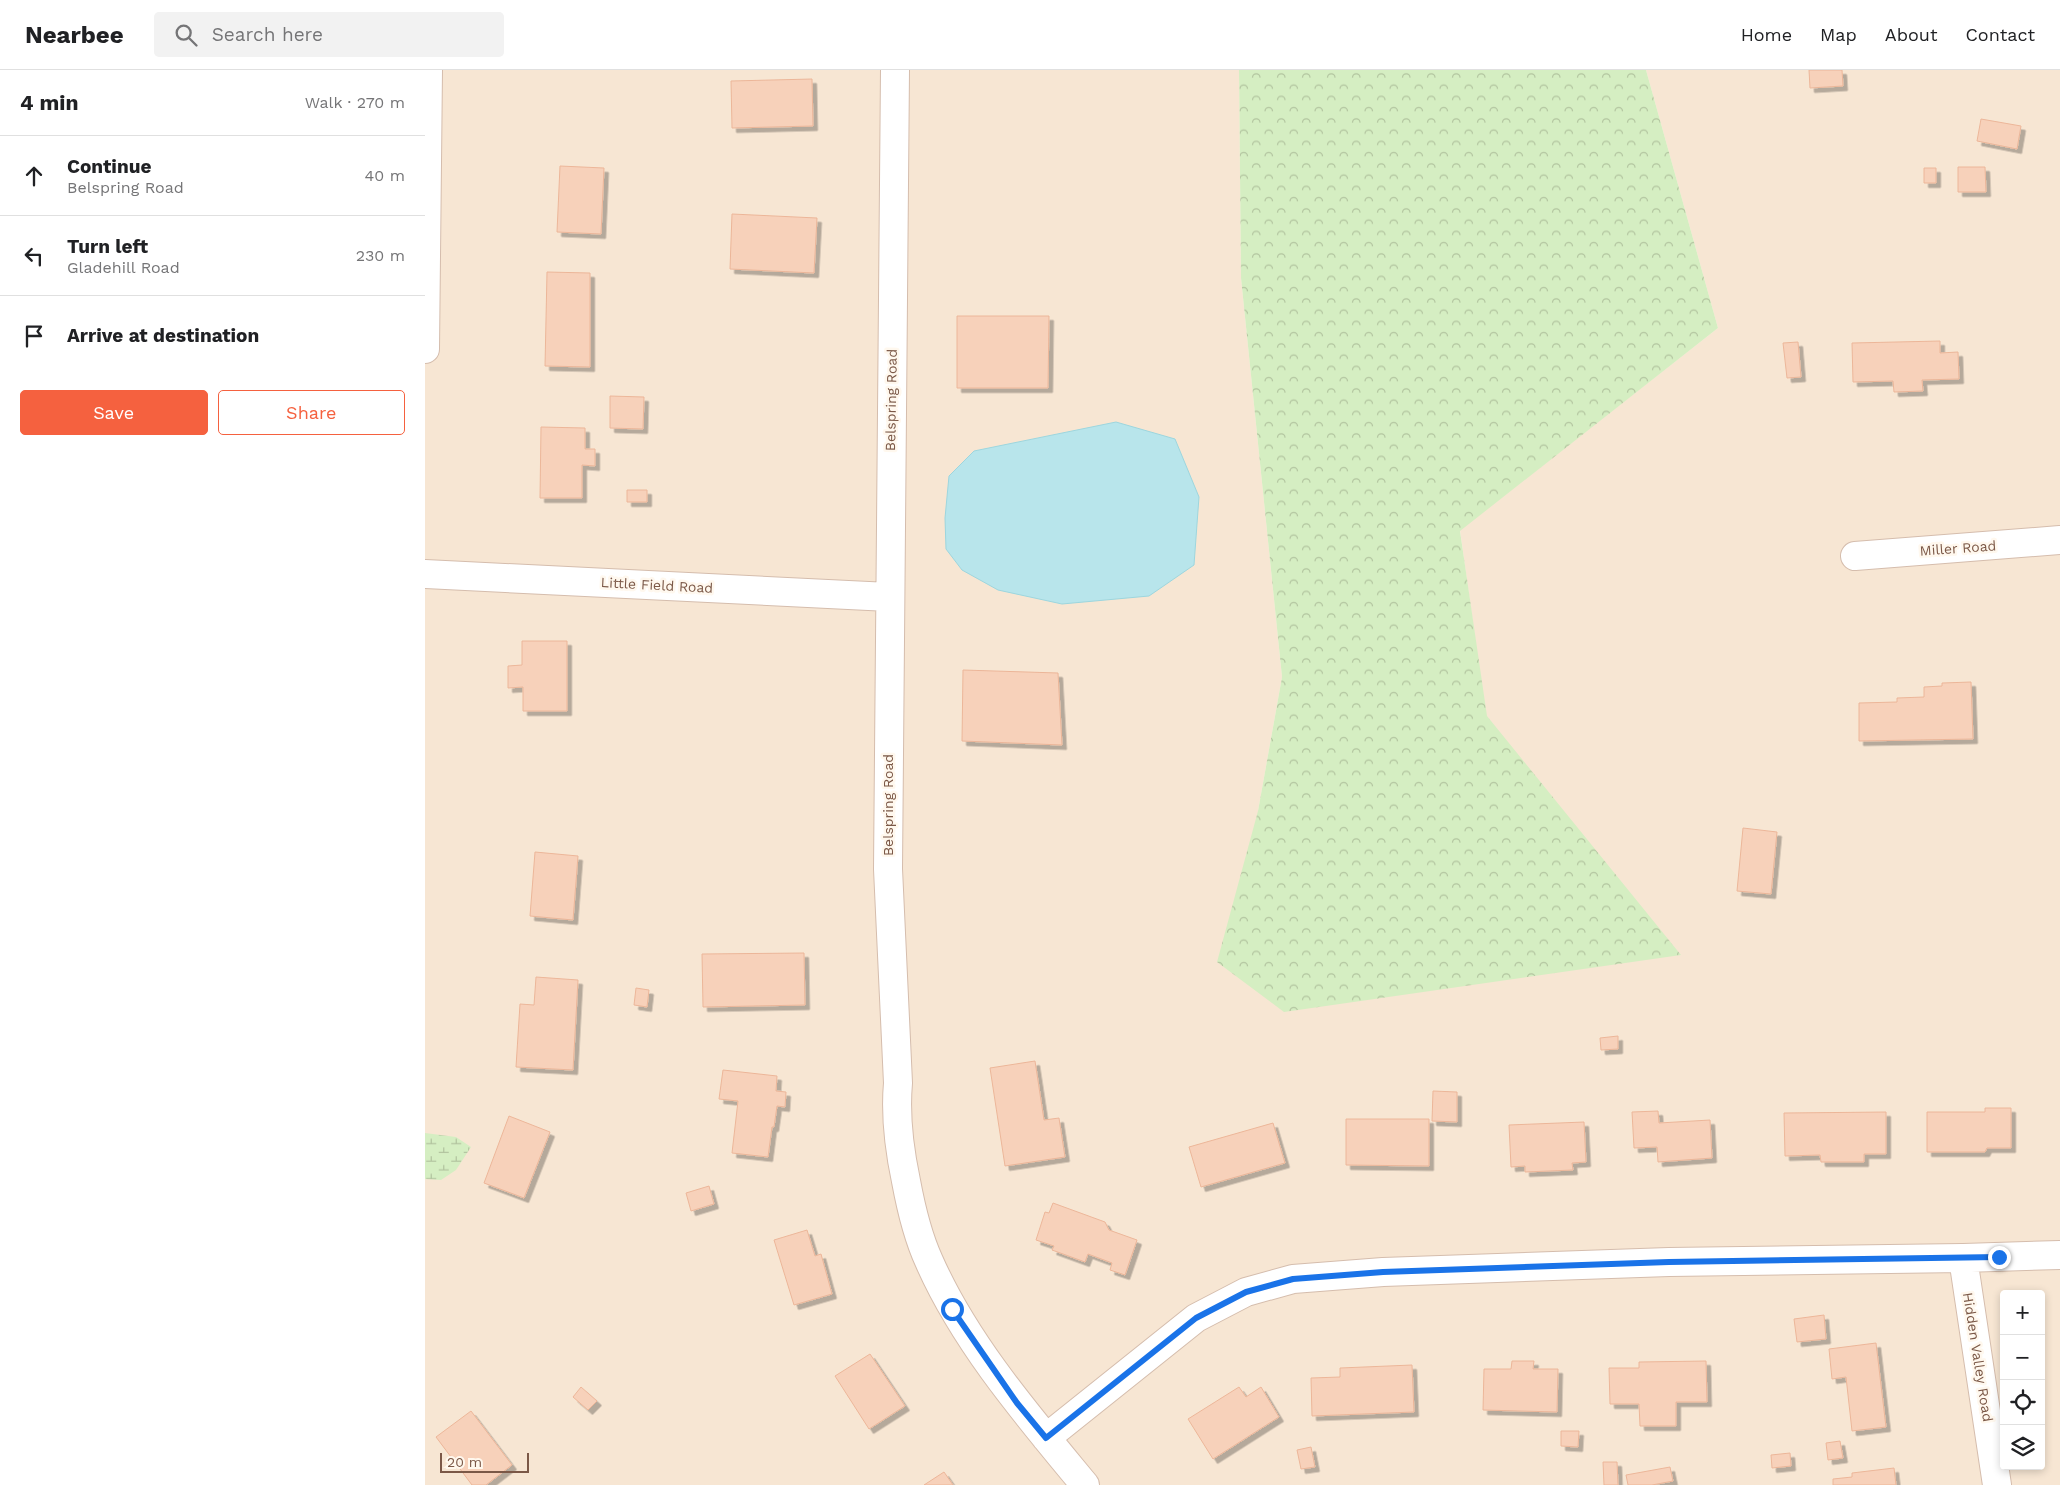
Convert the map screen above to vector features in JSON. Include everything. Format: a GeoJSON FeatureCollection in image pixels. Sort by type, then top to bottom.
{"type":"FeatureCollection","features":[{"type":"Feature","properties":{"kind":"street"},"geometry":{"type":"LineString","coordinates":[[425,349],[428,70]]}},
{"type":"Feature","properties":{"kind":"street","name":"Belspring Road"},"geometry":{"type":"LineString","coordinates":[[895,70],[888,869],[898,1083],[897,1141],[914,1219],[928,1260],[952,1309],[1017,1403],[1085,1485]]}},
{"type":"Feature","properties":{"kind":"street","name":"Miller Road"},"geometry":{"type":"LineString","coordinates":[[1855,556],[2060,540]]}},
{"type":"Feature","properties":{"kind":"street","name":"Little Field Road"},"geometry":{"type":"LineString","coordinates":[[425,574],[889,597]]}},
{"type":"Feature","properties":{"kind":"street"},"geometry":{"type":"LineString","coordinates":[[1046,1438],[1196,1318],[1246,1292],[1293,1279],[1383,1272],[1659,1263],[2060,1255]]}},
{"type":"Feature","properties":{"kind":"street","name":"Hidden Valley Road"},"geometry":{"type":"LineString","coordinates":[[1963,1258],[1997,1485]]}},
{"type":"Feature","properties":{"kind":"shaded area"},"geometry":{"type":"Polygon","coordinates":[[[425,70],[1239,70],[1241,278],[1282,677],[1258,811],[1680,955],[1486,716],[1460,530],[1718,328],[1646,70],[2060,70],[2060,1485],[425,1485],[425,70]]]}},
{"type":"Feature","properties":{"kind":"green space"},"geometry":{"type":"Polygon","coordinates":[[[1239,70],[1646,70],[1718,328],[1460,531],[1487,716],[1681,955],[1284,1012],[1217,962],[1258,811],[1282,677],[1241,278],[1239,70]]]}},
{"type":"Feature","properties":{"kind":"green space"},"geometry":{"type":"Polygon","coordinates":[[[425,1133],[456,1137],[471,1147],[456,1170],[441,1180],[425,1179],[425,1133]]]}},
{"type":"Feature","properties":{"kind":"water"},"geometry":{"type":"Polygon","coordinates":[[[1116,422],[1175,439],[1199,497],[1194,565],[1149,596],[1062,604],[998,590],[962,570],[946,549],[945,518],[949,476],[974,451],[1116,422]]]}},
{"type":"Feature","properties":{"kind":"building"},"geometry":{"type":"Polygon","coordinates":[[[1809,70],[1842,70],[1843,86],[1810,88],[1809,70]]]}},
{"type":"Feature","properties":{"kind":"building"},"geometry":{"type":"Polygon","coordinates":[[[812,79],[813,126],[732,128],[731,81],[812,79]]]}},
{"type":"Feature","properties":{"kind":"building"},"geometry":{"type":"Polygon","coordinates":[[[1981,119],[2021,126],[2017,149],[1977,141],[1981,119]]]}},
{"type":"Feature","properties":{"kind":"building"},"geometry":{"type":"Polygon","coordinates":[[[560,166],[604,168],[601,234],[557,232],[560,166]]]}},
{"type":"Feature","properties":{"kind":"building"},"geometry":{"type":"Polygon","coordinates":[[[1958,167],[1985,167],[1986,192],[1958,192],[1958,167]]]}},
{"type":"Feature","properties":{"kind":"building"},"geometry":{"type":"Polygon","coordinates":[[[1924,168],[1936,168],[1936,183],[1924,183],[1924,168]]]}},
{"type":"Feature","properties":{"kind":"building"},"geometry":{"type":"Polygon","coordinates":[[[732,214],[817,218],[814,273],[730,269],[732,214]]]}},
{"type":"Feature","properties":{"kind":"building"},"geometry":{"type":"Polygon","coordinates":[[[547,272],[590,273],[590,367],[545,366],[547,272]]]}},
{"type":"Feature","properties":{"kind":"building"},"geometry":{"type":"Polygon","coordinates":[[[957,316],[1049,316],[1048,388],[957,388],[957,316]]]}},
{"type":"Feature","properties":{"kind":"building"},"geometry":{"type":"Polygon","coordinates":[[[1940,341],[1940,353],[1958,352],[1959,379],[1922,380],[1923,391],[1894,392],[1893,381],[1853,382],[1852,343],[1940,341]]]}},
{"type":"Feature","properties":{"kind":"building"},"geometry":{"type":"Polygon","coordinates":[[[1798,342],[1801,377],[1787,378],[1783,343],[1798,342]]]}},
{"type":"Feature","properties":{"kind":"building"},"geometry":{"type":"Polygon","coordinates":[[[610,396],[644,397],[643,429],[610,428],[610,396]]]}},
{"type":"Feature","properties":{"kind":"building"},"geometry":{"type":"Polygon","coordinates":[[[541,427],[585,428],[585,449],[595,449],[595,466],[582,465],[582,498],[540,498],[541,427]]]}},
{"type":"Feature","properties":{"kind":"building"},"geometry":{"type":"Polygon","coordinates":[[[627,490],[647,490],[647,502],[627,502],[627,490]]]}},
{"type":"Feature","properties":{"kind":"building"},"geometry":{"type":"Polygon","coordinates":[[[522,641],[567,641],[567,711],[523,711],[523,687],[508,688],[508,666],[522,665],[522,641]]]}},
{"type":"Feature","properties":{"kind":"building"},"geometry":{"type":"Polygon","coordinates":[[[963,670],[1058,673],[1062,745],[962,741],[963,670]]]}},
{"type":"Feature","properties":{"kind":"building"},"geometry":{"type":"Polygon","coordinates":[[[1971,682],[1973,739],[1859,741],[1859,703],[1897,702],[1897,698],[1924,697],[1924,687],[1942,686],[1942,683],[1971,682]]]}},
{"type":"Feature","properties":{"kind":"building"},"geometry":{"type":"Polygon","coordinates":[[[1743,828],[1777,832],[1771,894],[1737,891],[1743,828]]]}},
{"type":"Feature","properties":{"kind":"building"},"geometry":{"type":"Polygon","coordinates":[[[535,852],[578,856],[573,920],[530,916],[535,852]]]}},
{"type":"Feature","properties":{"kind":"building"},"geometry":{"type":"Polygon","coordinates":[[[804,953],[805,1005],[703,1007],[702,954],[804,953]]]}},
{"type":"Feature","properties":{"kind":"building"},"geometry":{"type":"Polygon","coordinates":[[[536,977],[578,980],[573,1070],[516,1067],[520,1004],[534,1005],[536,977]]]}},
{"type":"Feature","properties":{"kind":"building"},"geometry":{"type":"Polygon","coordinates":[[[636,988],[649,990],[647,1007],[634,1005],[636,988]]]}},
{"type":"Feature","properties":{"kind":"building"},"geometry":{"type":"Polygon","coordinates":[[[1618,1036],[1618,1049],[1601,1050],[1600,1038],[1618,1036]]]}},
{"type":"Feature","properties":{"kind":"building"},"geometry":{"type":"Polygon","coordinates":[[[1035,1061],[1044,1120],[1059,1118],[1065,1157],[1005,1166],[990,1068],[1035,1061]]]}},
{"type":"Feature","properties":{"kind":"building"},"geometry":{"type":"Polygon","coordinates":[[[723,1070],[777,1076],[776,1091],[786,1092],[785,1107],[777,1106],[768,1157],[732,1153],[738,1101],[719,1099],[723,1070]]]}},
{"type":"Feature","properties":{"kind":"building"},"geometry":{"type":"Polygon","coordinates":[[[1433,1091],[1457,1092],[1457,1122],[1432,1121],[1433,1091]]]}},
{"type":"Feature","properties":{"kind":"building"},"geometry":{"type":"Polygon","coordinates":[[[1985,1108],[2011,1108],[2011,1148],[1987,1148],[1985,1152],[1927,1152],[1927,1112],[1985,1112],[1985,1108]]]}},
{"type":"Feature","properties":{"kind":"building"},"geometry":{"type":"Polygon","coordinates":[[[1658,1111],[1659,1123],[1710,1120],[1712,1158],[1658,1162],[1657,1147],[1634,1148],[1632,1112],[1658,1111]]]}},
{"type":"Feature","properties":{"kind":"building"},"geometry":{"type":"Polygon","coordinates":[[[1886,1112],[1886,1154],[1864,1154],[1864,1162],[1821,1162],[1820,1155],[1785,1156],[1784,1113],[1886,1112]]]}},
{"type":"Feature","properties":{"kind":"building"},"geometry":{"type":"Polygon","coordinates":[[[509,1116],[550,1132],[524,1198],[484,1183],[509,1116]]]}},
{"type":"Feature","properties":{"kind":"building"},"geometry":{"type":"Polygon","coordinates":[[[1346,1119],[1429,1119],[1429,1166],[1346,1165],[1346,1119]]]}},
{"type":"Feature","properties":{"kind":"building"},"geometry":{"type":"Polygon","coordinates":[[[1584,1122],[1586,1162],[1572,1163],[1573,1170],[1525,1172],[1525,1166],[1511,1167],[1509,1125],[1584,1122]]]}},
{"type":"Feature","properties":{"kind":"building"},"geometry":{"type":"Polygon","coordinates":[[[1273,1123],[1285,1163],[1201,1187],[1189,1147],[1273,1123]]]}},
{"type":"Feature","properties":{"kind":"building"},"geometry":{"type":"Polygon","coordinates":[[[709,1186],[714,1204],[691,1211],[686,1193],[709,1186]]]}},
{"type":"Feature","properties":{"kind":"building"},"geometry":{"type":"Polygon","coordinates":[[[1053,1203],[1105,1222],[1109,1230],[1137,1240],[1125,1275],[1110,1270],[1112,1263],[1088,1254],[1085,1262],[1052,1250],[1054,1246],[1036,1240],[1045,1212],[1049,1213],[1053,1203]]]}},
{"type":"Feature","properties":{"kind":"building"},"geometry":{"type":"Polygon","coordinates":[[[807,1230],[815,1256],[821,1254],[832,1294],[794,1305],[774,1240],[807,1230]]]}},
{"type":"Feature","properties":{"kind":"building"},"geometry":{"type":"Polygon","coordinates":[[[1824,1315],[1826,1339],[1797,1342],[1794,1319],[1824,1315]]]}},
{"type":"Feature","properties":{"kind":"building"},"geometry":{"type":"Polygon","coordinates":[[[1876,1343],[1886,1427],[1852,1431],[1846,1377],[1832,1379],[1829,1349],[1876,1343]]]}},
{"type":"Feature","properties":{"kind":"building"},"geometry":{"type":"Polygon","coordinates":[[[870,1354],[905,1406],[869,1429],[835,1376],[870,1354]]]}},
{"type":"Feature","properties":{"kind":"building"},"geometry":{"type":"Polygon","coordinates":[[[1512,1361],[1534,1361],[1533,1369],[1558,1369],[1557,1412],[1483,1410],[1484,1369],[1511,1369],[1512,1361]]]}},
{"type":"Feature","properties":{"kind":"building"},"geometry":{"type":"Polygon","coordinates":[[[1706,1361],[1707,1402],[1676,1402],[1676,1426],[1640,1426],[1639,1404],[1610,1404],[1609,1368],[1639,1368],[1639,1362],[1706,1361]]]}},
{"type":"Feature","properties":{"kind":"building"},"geometry":{"type":"Polygon","coordinates":[[[1412,1365],[1414,1412],[1312,1416],[1311,1378],[1340,1377],[1340,1368],[1412,1365]]]}},
{"type":"Feature","properties":{"kind":"building"},"geometry":{"type":"Polygon","coordinates":[[[581,1387],[597,1401],[588,1410],[573,1397],[581,1387]]]}},
{"type":"Feature","properties":{"kind":"building"},"geometry":{"type":"Polygon","coordinates":[[[1239,1387],[1246,1397],[1261,1387],[1279,1417],[1213,1459],[1188,1419],[1239,1387]]]}},
{"type":"Feature","properties":{"kind":"building"},"geometry":{"type":"Polygon","coordinates":[[[471,1411],[512,1465],[486,1485],[472,1485],[436,1437],[471,1411]]]}},
{"type":"Feature","properties":{"kind":"building"},"geometry":{"type":"Polygon","coordinates":[[[1561,1431],[1579,1431],[1578,1447],[1561,1446],[1561,1431]]]}},
{"type":"Feature","properties":{"kind":"building"},"geometry":{"type":"Polygon","coordinates":[[[1840,1441],[1843,1458],[1828,1460],[1826,1443],[1840,1441]]]}},
{"type":"Feature","properties":{"kind":"building"},"geometry":{"type":"Polygon","coordinates":[[[1311,1447],[1315,1467],[1301,1469],[1297,1450],[1311,1447]]]}},
{"type":"Feature","properties":{"kind":"building"},"geometry":{"type":"Polygon","coordinates":[[[1790,1453],[1791,1466],[1772,1468],[1771,1455],[1790,1453]]]}},
{"type":"Feature","properties":{"kind":"building"},"geometry":{"type":"Polygon","coordinates":[[[1603,1462],[1617,1462],[1618,1485],[1604,1485],[1603,1462]]]}},
{"type":"Feature","properties":{"kind":"building"},"geometry":{"type":"Polygon","coordinates":[[[1670,1467],[1673,1481],[1652,1485],[1628,1485],[1626,1475],[1670,1467]]]}},
{"type":"Feature","properties":{"kind":"building"},"geometry":{"type":"Polygon","coordinates":[[[1894,1468],[1896,1485],[1833,1485],[1833,1479],[1852,1477],[1852,1473],[1894,1468]]]}},
{"type":"Feature","properties":{"kind":"building"},"geometry":{"type":"Polygon","coordinates":[[[944,1472],[953,1485],[924,1485],[944,1472]]]}},
{"type":"Feature","properties":{"kind":"route"},"geometry":{"type":"LineString","coordinates":[[952,1309],[1017,1403],[1046,1438],[1196,1318],[1246,1292],[1293,1279],[1383,1272],[1669,1262],[1999,1257]]}}]}
